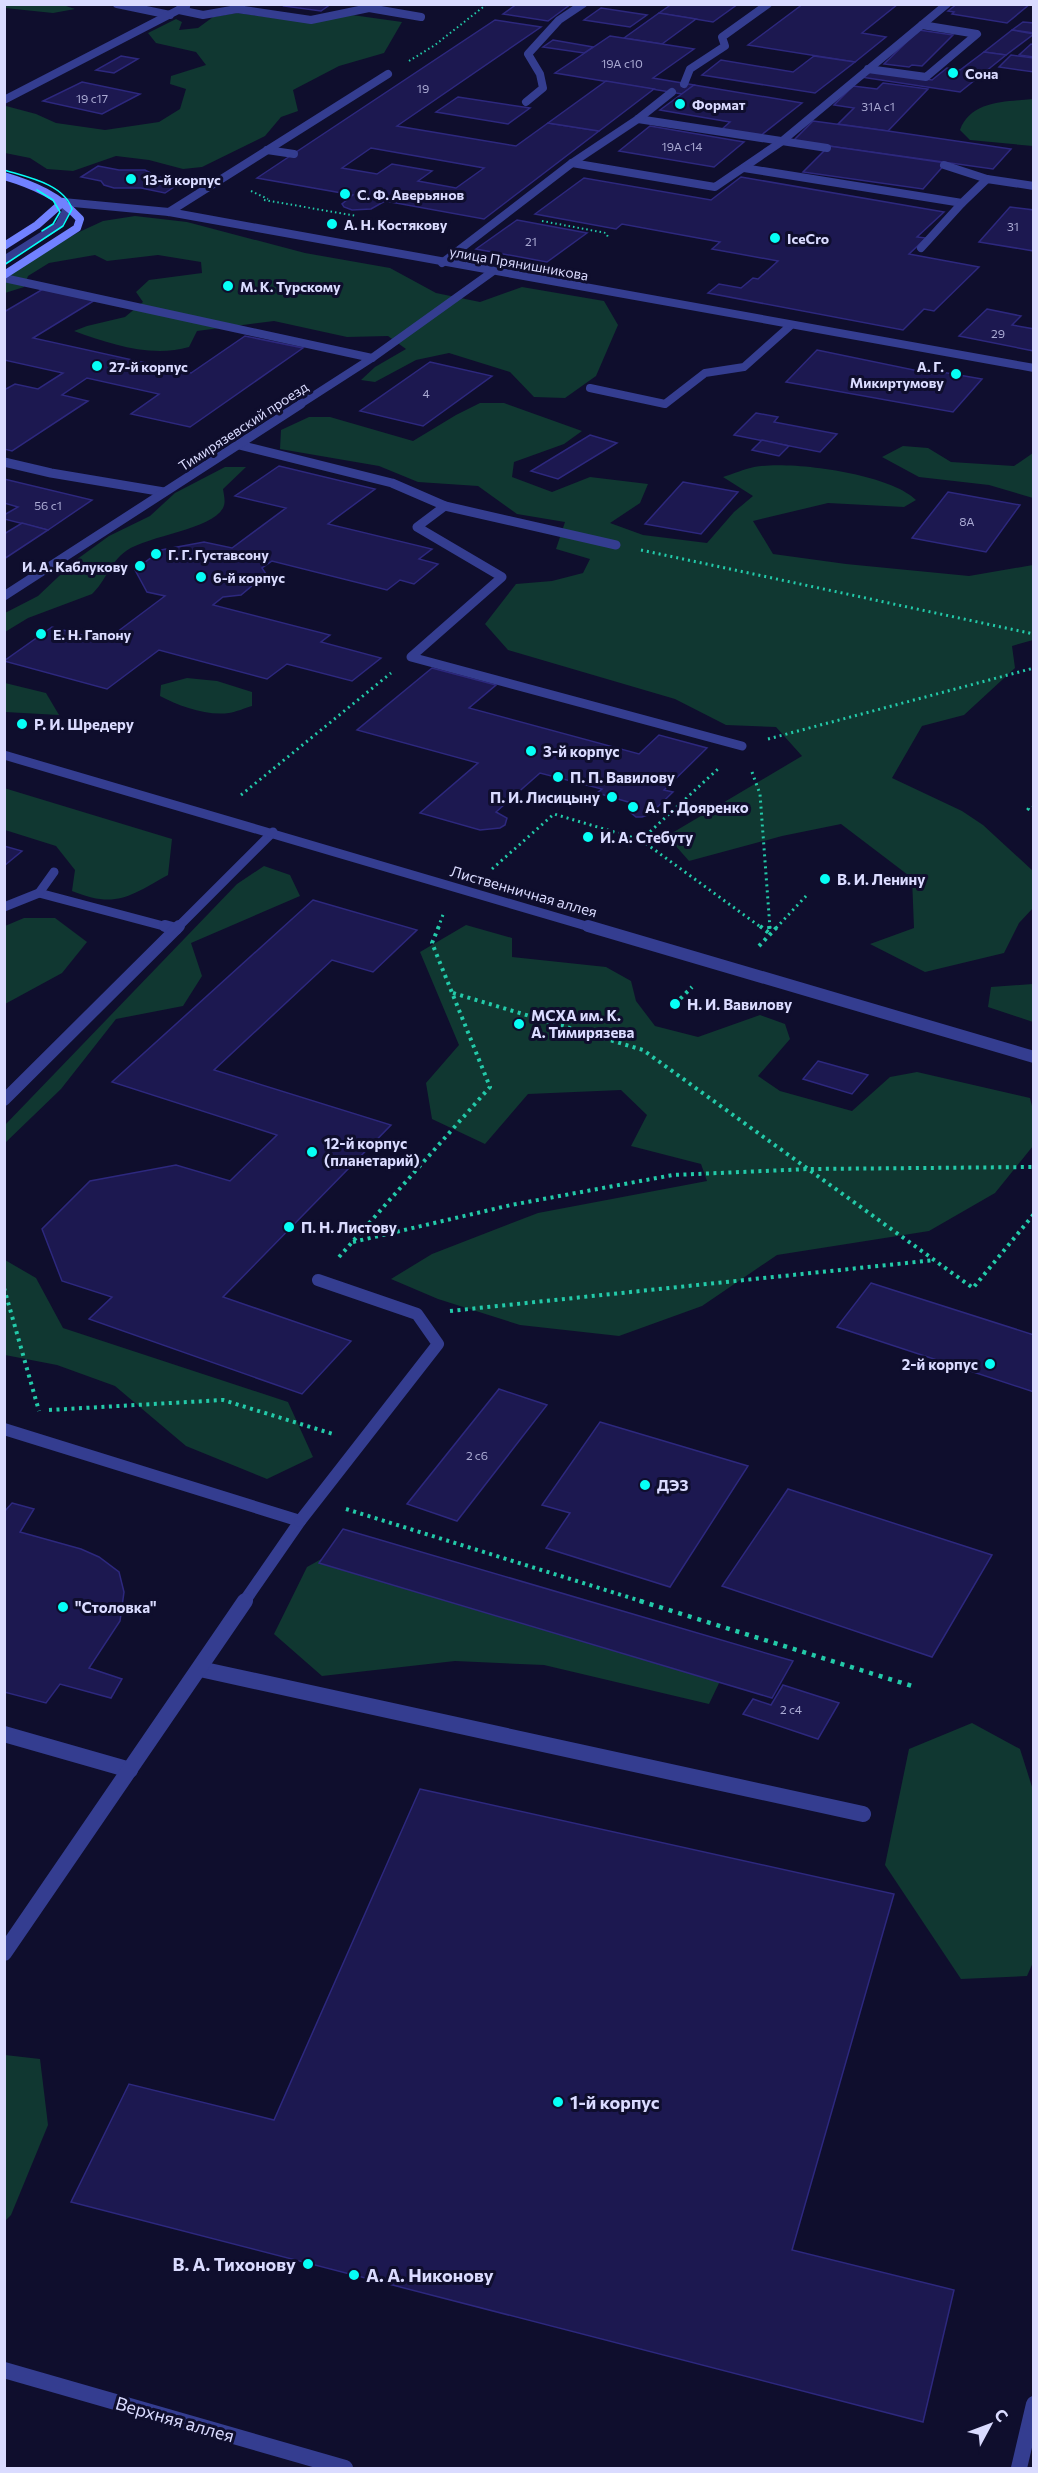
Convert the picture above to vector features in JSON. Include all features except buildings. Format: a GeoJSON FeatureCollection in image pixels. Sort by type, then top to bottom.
{"type":"FeatureCollection","features":[{"type":"Feature","properties":{"kind":"main road","name":"улица Прянишникова"},"geometry":{"type":"LineString","coordinates":[[4,176],[48,191],[63,202]]}},
{"type":"Feature","properties":{"kind":"main road"},"geometry":{"type":"LineString","coordinates":[[4,246],[37,225],[63,202],[80,219],[77,228],[4,276]]}},
{"type":"Feature","properties":{"kind":"street"},"geometry":{"type":"LineString","coordinates":[[4,100],[190,4]]}},
{"type":"Feature","properties":{"kind":"street"},"geometry":{"type":"LineString","coordinates":[[526,102],[543,88],[540,74],[528,54],[559,20],[584,4]]}},
{"type":"Feature","properties":{"kind":"street"},"geometry":{"type":"LineString","coordinates":[[684,84],[690,69],[725,46],[722,37],[768,4]]}},
{"type":"Feature","properties":{"kind":"street"},"geometry":{"type":"LineString","coordinates":[[572,163],[715,187],[781,142],[947,4]]}},
{"type":"Feature","properties":{"kind":"street"},"geometry":{"type":"LineString","coordinates":[[122,5],[171,15]]}},
{"type":"Feature","properties":{"kind":"street"},"geometry":{"type":"LineString","coordinates":[[179,10],[203,15],[237,9],[311,20],[369,8],[421,17]]}},
{"type":"Feature","properties":{"kind":"street"},"geometry":{"type":"LineString","coordinates":[[868,69],[926,77],[977,34],[922,26]]}},
{"type":"Feature","properties":{"kind":"street"},"geometry":{"type":"LineString","coordinates":[[169,212],[388,74]]}},
{"type":"Feature","properties":{"kind":"street"},"geometry":{"type":"LineString","coordinates":[[442,262],[572,163],[638,119],[672,92]]}},
{"type":"Feature","properties":{"kind":"street"},"geometry":{"type":"LineString","coordinates":[[638,119],[826,148]]}},
{"type":"Feature","properties":{"kind":"street"},"geometry":{"type":"LineString","coordinates":[[267,150],[294,154]]}},
{"type":"Feature","properties":{"kind":"street"},"geometry":{"type":"LineString","coordinates":[[944,165],[987,179],[1034,186]]}},
{"type":"Feature","properties":{"kind":"street"},"geometry":{"type":"LineString","coordinates":[[744,168],[962,203]]}},
{"type":"Feature","properties":{"kind":"street"},"geometry":{"type":"LineString","coordinates":[[921,248],[987,179]]}},
{"type":"Feature","properties":{"kind":"street"},"geometry":{"type":"LineString","coordinates":[[4,260],[58,225],[66,211],[63,202]]}},
{"type":"Feature","properties":{"kind":"street","name":"улица Прянишникова"},"geometry":{"type":"LineString","coordinates":[[63,202],[169,212],[790,326],[1034,368]]}},
{"type":"Feature","properties":{"kind":"street","name":"Тимирязевский проезд"},"geometry":{"type":"LineString","coordinates":[[4,596],[372,358],[492,272]]}},
{"type":"Feature","properties":{"kind":"street"},"geometry":{"type":"LineString","coordinates":[[4,276],[372,358]]}},
{"type":"Feature","properties":{"kind":"street"},"geometry":{"type":"LineString","coordinates":[[590,388],[665,404],[705,373],[744,367],[790,326]]}},
{"type":"Feature","properties":{"kind":"street"},"geometry":{"type":"LineString","coordinates":[[239,445],[392,483],[445,506],[616,545]]}},
{"type":"Feature","properties":{"kind":"street"},"geometry":{"type":"LineString","coordinates":[[4,462],[51,473],[165,492]]}},
{"type":"Feature","properties":{"kind":"street"},"geometry":{"type":"LineString","coordinates":[[411,657],[502,577],[417,527],[445,506]]}},
{"type":"Feature","properties":{"kind":"street"},"geometry":{"type":"LineString","coordinates":[[411,657],[742,746]]}},
{"type":"Feature","properties":{"kind":"street","name":"Лиственничная аллея"},"geometry":{"type":"LineString","coordinates":[[4,755],[1034,1057]]}},
{"type":"Feature","properties":{"kind":"street"},"geometry":{"type":"LineString","coordinates":[[4,1100],[273,832]]}},
{"type":"Feature","properties":{"kind":"street"},"geometry":{"type":"LineString","coordinates":[[4,907],[39,893],[54,872]]}},
{"type":"Feature","properties":{"kind":"street"},"geometry":{"type":"LineString","coordinates":[[39,893],[176,929]]}},
{"type":"Feature","properties":{"kind":"street"},"geometry":{"type":"LineString","coordinates":[[4,1953],[300,1521],[438,1344],[417,1314],[318,1280]]}},
{"type":"Feature","properties":{"kind":"street"},"geometry":{"type":"LineString","coordinates":[[11,1430],[300,1521]]}},
{"type":"Feature","properties":{"kind":"street"},"geometry":{"type":"LineString","coordinates":[[200,1669],[862,1814]]}},
{"type":"Feature","properties":{"kind":"street"},"geometry":{"type":"LineString","coordinates":[[4,1734],[130,1770]]}},
{"type":"Feature","properties":{"kind":"street","name":"Верхняя аллея"},"geometry":{"type":"LineString","coordinates":[[4,2370],[345,2469]]}},
{"type":"Feature","properties":{"kind":"street"},"geometry":{"type":"LineString","coordinates":[[1019,2469],[1034,2404]]}},
{"type":"Feature","properties":{"kind":"path"},"geometry":{"type":"LineString","coordinates":[[428,49],[487,4]]}},
{"type":"Feature","properties":{"kind":"path"},"geometry":{"type":"LineString","coordinates":[[506,214],[606,233],[608,237]]}},
{"type":"Feature","properties":{"kind":"path"},"geometry":{"type":"LineString","coordinates":[[616,545],[1034,634]]}},
{"type":"Feature","properties":{"kind":"path"},"geometry":{"type":"LineString","coordinates":[[240,796],[411,657]]}},
{"type":"Feature","properties":{"kind":"path"},"geometry":{"type":"LineString","coordinates":[[641,840],[742,746],[1034,668]]}},
{"type":"Feature","properties":{"kind":"path"},"geometry":{"type":"LineString","coordinates":[[742,746],[760,794],[770,934]]}},
{"type":"Feature","properties":{"kind":"path"},"geometry":{"type":"LineString","coordinates":[[1034,807],[1028,809],[1034,812]]}},
{"type":"Feature","properties":{"kind":"path"},"geometry":{"type":"LineString","coordinates":[[318,1280],[490,1087],[432,943],[445,911],[554,814],[641,840],[770,934]]}},
{"type":"Feature","properties":{"kind":"path"},"geometry":{"type":"LineString","coordinates":[[737,969],[806,896]]}},
{"type":"Feature","properties":{"kind":"path"},"geometry":{"type":"LineString","coordinates":[[675,1004],[695,985]]}},
{"type":"Feature","properties":{"kind":"path"},"geometry":{"type":"LineString","coordinates":[[453,993],[643,1050],[973,1288],[1034,1214]]}},
{"type":"Feature","properties":{"kind":"path"},"geometry":{"type":"LineString","coordinates":[[352,1242],[511,1205],[674,1175],[809,1169],[1034,1167]]}},
{"type":"Feature","properties":{"kind":"path"},"geometry":{"type":"LineString","coordinates":[[417,1314],[935,1260]]}},
{"type":"Feature","properties":{"kind":"path"},"geometry":{"type":"LineString","coordinates":[[4,1288],[39,1411]]}},
{"type":"Feature","properties":{"kind":"path"},"geometry":{"type":"LineString","coordinates":[[11,1430],[39,1411],[223,1400],[362,1442]]}},
{"type":"Feature","properties":{"kind":"path"},"geometry":{"type":"LineString","coordinates":[[316,1500],[912,1686]]}},
{"type":"Feature","properties":{"kind":"green space"},"geometry":{"type":"Polygon","coordinates":[[[4,5],[63,5],[75,9],[53,13],[5,8],[4,5]]]}},
{"type":"Feature","properties":{"kind":"green space"},"geometry":{"type":"Polygon","coordinates":[[[237,13],[308,22],[352,15],[402,22],[384,53],[339,66],[293,90],[298,111],[281,117],[265,136],[202,167],[183,169],[149,160],[116,156],[73,171],[47,169],[30,158],[5,153],[6,106],[36,114],[56,123],[105,130],[159,122],[180,109],[186,89],[170,84],[171,76],[206,65],[196,52],[156,43],[148,33],[176,19],[182,22],[179,30],[198,28],[213,17],[237,13]]]}},
{"type":"Feature","properties":{"kind":"green space"},"geometry":{"type":"Polygon","coordinates":[[[1033,99],[1033,146],[970,140],[960,130],[965,120],[981,108],[1001,102],[1033,99]]]}},
{"type":"Feature","properties":{"kind":"green space"},"geometry":{"type":"Polygon","coordinates":[[[135,216],[187,222],[305,253],[390,268],[436,293],[480,302],[522,287],[604,301],[618,325],[596,376],[565,398],[534,397],[510,372],[449,353],[416,360],[375,382],[361,380],[375,367],[406,349],[388,336],[347,337],[274,321],[197,331],[189,347],[160,351],[116,345],[74,331],[125,317],[143,302],[136,292],[149,280],[202,273],[201,262],[158,255],[107,261],[95,255],[49,263],[28,276],[24,287],[5,293],[4,281],[11,272],[77,233],[103,221],[135,216]]]}},
{"type":"Feature","properties":{"kind":"green space"},"geometry":{"type":"Polygon","coordinates":[[[480,403],[504,403],[582,431],[564,444],[514,462],[512,477],[552,492],[590,477],[648,484],[640,503],[610,523],[643,535],[707,543],[734,512],[753,496],[723,477],[754,467],[791,466],[863,476],[903,491],[916,500],[904,507],[828,503],[753,521],[773,554],[969,576],[1033,565],[1033,640],[1012,646],[1015,668],[964,715],[922,726],[892,778],[962,811],[983,825],[1033,871],[1033,908],[1019,923],[1004,953],[925,972],[870,944],[914,928],[912,878],[841,824],[782,836],[689,861],[667,836],[802,756],[776,727],[726,725],[675,699],[508,650],[485,624],[516,584],[552,581],[583,573],[590,559],[556,549],[565,522],[517,514],[478,486],[418,482],[379,466],[280,449],[281,430],[309,417],[330,417],[413,441],[480,403]]]}},
{"type":"Feature","properties":{"kind":"green space"},"geometry":{"type":"Polygon","coordinates":[[[903,446],[928,448],[951,462],[1014,466],[1033,453],[1033,498],[989,485],[919,477],[882,457],[903,446]]]}},
{"type":"Feature","properties":{"kind":"green space"},"geometry":{"type":"Polygon","coordinates":[[[225,467],[246,467],[223,489],[224,506],[216,516],[193,527],[136,545],[121,555],[92,594],[28,618],[5,632],[5,613],[38,596],[76,560],[109,536],[150,516],[175,493],[225,467]]]}},
{"type":"Feature","properties":{"kind":"green space"},"geometry":{"type":"Polygon","coordinates":[[[187,678],[217,681],[252,692],[252,706],[220,714],[184,707],[160,696],[161,685],[187,678]]]}},
{"type":"Feature","properties":{"kind":"green space"},"geometry":{"type":"Polygon","coordinates":[[[5,683],[46,693],[59,715],[5,712],[5,683]]]}},
{"type":"Feature","properties":{"kind":"green space"},"geometry":{"type":"Polygon","coordinates":[[[4,788],[172,839],[168,875],[122,898],[100,899],[72,891],[75,870],[56,846],[5,830],[4,788]]]}},
{"type":"Feature","properties":{"kind":"green space"},"geometry":{"type":"Polygon","coordinates":[[[264,866],[290,875],[300,896],[191,943],[202,976],[183,1006],[116,1019],[61,1089],[5,1143],[5,1125],[237,884],[264,866]]]}},
{"type":"Feature","properties":{"kind":"green space"},"geometry":{"type":"Polygon","coordinates":[[[24,918],[55,918],[87,942],[62,973],[5,1004],[5,926],[24,918]]]}},
{"type":"Feature","properties":{"kind":"green space"},"geometry":{"type":"Polygon","coordinates":[[[466,925],[512,938],[512,957],[606,967],[631,981],[636,1001],[655,1026],[698,1037],[760,1015],[785,1024],[790,1039],[758,1076],[780,1091],[852,1111],[890,1077],[917,1072],[1030,1098],[1033,1110],[1033,1146],[995,1193],[929,1231],[777,1255],[702,1306],[619,1336],[520,1325],[438,1299],[391,1279],[432,1254],[538,1213],[707,1181],[701,1164],[631,1146],[647,1115],[621,1090],[528,1094],[485,1144],[432,1119],[426,1083],[459,1045],[420,952],[466,925]]]}},
{"type":"Feature","properties":{"kind":"green space"},"geometry":{"type":"Polygon","coordinates":[[[1033,984],[1033,1022],[988,1007],[991,987],[1033,984]]]}},
{"type":"Feature","properties":{"kind":"green space"},"geometry":{"type":"Polygon","coordinates":[[[5,1260],[36,1278],[63,1328],[288,1402],[313,1457],[267,1479],[186,1446],[115,1386],[57,1365],[5,1355],[5,1260]]]}},
{"type":"Feature","properties":{"kind":"green space"},"geometry":{"type":"Polygon","coordinates":[[[352,1542],[721,1679],[709,1704],[544,1665],[455,1661],[322,1676],[274,1634],[307,1567],[352,1542]]]}},
{"type":"Feature","properties":{"kind":"green space"},"geometry":{"type":"Polygon","coordinates":[[[972,1723],[1020,1749],[1033,1790],[1034,1960],[1027,1976],[961,1979],[885,1865],[909,1749],[972,1723]]]}},
{"type":"Feature","properties":{"kind":"green space"},"geometry":{"type":"Polygon","coordinates":[[[5,2055],[40,2059],[48,2125],[11,2215],[5,2221],[5,2055]]]}},
{"type":"Feature","properties":{"kind":"tram line"},"geometry":{"type":"LineString","coordinates":[[4,170],[34,179],[53,188],[68,200],[72,209],[63,226],[4,265]]}},
{"type":"Feature","properties":{"kind":"tram line"},"geometry":{"type":"LineString","coordinates":[[37,190],[53,200],[60,212],[53,224],[42,231]]}},
{"type":"Feature","properties":{"kind":"place","name":"Сона"},"geometry":{"type":"Point","coordinates":[953,73]}},
{"type":"Feature","properties":{"kind":"place","name":"Формат"},"geometry":{"type":"Point","coordinates":[680,104]}},
{"type":"Feature","properties":{"kind":"place","name":"13-й корпус"},"geometry":{"type":"Point","coordinates":[131,179]}},
{"type":"Feature","properties":{"kind":"place","name":"С. Ф. Аверьянов"},"geometry":{"type":"Point","coordinates":[345,194]}},
{"type":"Feature","properties":{"kind":"place","name":"А. Н. Костякову"},"geometry":{"type":"Point","coordinates":[332,224]}},
{"type":"Feature","properties":{"kind":"place","name":"IceCro"},"geometry":{"type":"Point","coordinates":[775,238]}},
{"type":"Feature","properties":{"kind":"place","name":"М. К. Турскому"},"geometry":{"type":"Point","coordinates":[228,286]}},
{"type":"Feature","properties":{"kind":"place","name":"27-й корпус"},"geometry":{"type":"Point","coordinates":[97,366]}},
{"type":"Feature","properties":{"kind":"place","name":"А. Г. Микиртумову"},"geometry":{"type":"Point","coordinates":[956,374]}},
{"type":"Feature","properties":{"kind":"place","name":"Г. Г. Густавсону"},"geometry":{"type":"Point","coordinates":[156,554]}},
{"type":"Feature","properties":{"kind":"place","name":"И. А. Каблукову"},"geometry":{"type":"Point","coordinates":[140,566]}},
{"type":"Feature","properties":{"kind":"place","name":"6-й корпус"},"geometry":{"type":"Point","coordinates":[201,577]}},
{"type":"Feature","properties":{"kind":"place","name":"Е. Н. Гапону"},"geometry":{"type":"Point","coordinates":[41,634]}},
{"type":"Feature","properties":{"kind":"place","name":"Р. И. Шредеру"},"geometry":{"type":"Point","coordinates":[22,724]}},
{"type":"Feature","properties":{"kind":"place","name":"3-й корпус"},"geometry":{"type":"Point","coordinates":[531,751]}},
{"type":"Feature","properties":{"kind":"place","name":"П. П. Вавилову"},"geometry":{"type":"Point","coordinates":[558,777]}},
{"type":"Feature","properties":{"kind":"place","name":"П. И. Лисицыну"},"geometry":{"type":"Point","coordinates":[612,797]}},
{"type":"Feature","properties":{"kind":"place","name":"А. Г. Дояренко"},"geometry":{"type":"Point","coordinates":[633,807]}},
{"type":"Feature","properties":{"kind":"place","name":"И. А. Стебуту"},"geometry":{"type":"Point","coordinates":[588,837]}},
{"type":"Feature","properties":{"kind":"place","name":"В. И. Ленину"},"geometry":{"type":"Point","coordinates":[825,879]}},
{"type":"Feature","properties":{"kind":"place","name":"Н. И. Вавилову"},"geometry":{"type":"Point","coordinates":[675,1004]}},
{"type":"Feature","properties":{"kind":"place","name":"МСХА им. К. А. Тимирязева"},"geometry":{"type":"Point","coordinates":[519,1024]}},
{"type":"Feature","properties":{"kind":"place","name":"12-й корпус (планетарий)"},"geometry":{"type":"Point","coordinates":[312,1152]}},
{"type":"Feature","properties":{"kind":"place","name":"П. Н. Листову"},"geometry":{"type":"Point","coordinates":[289,1227]}},
{"type":"Feature","properties":{"kind":"place","name":"2-й корпус"},"geometry":{"type":"Point","coordinates":[990,1364]}},
{"type":"Feature","properties":{"kind":"place","name":"ДЭЗ"},"geometry":{"type":"Point","coordinates":[645,1485]}},
{"type":"Feature","properties":{"kind":"place","name":"\"Столовка\""},"geometry":{"type":"Point","coordinates":[63,1607]}},
{"type":"Feature","properties":{"kind":"place","name":"1-й корпус"},"geometry":{"type":"Point","coordinates":[558,2102]}},
{"type":"Feature","properties":{"kind":"place","name":"В. А. Тихонову"},"geometry":{"type":"Point","coordinates":[308,2264]}},
{"type":"Feature","properties":{"kind":"place","name":"А. А. Никонову"},"geometry":{"type":"Point","coordinates":[354,2275]}}]}
